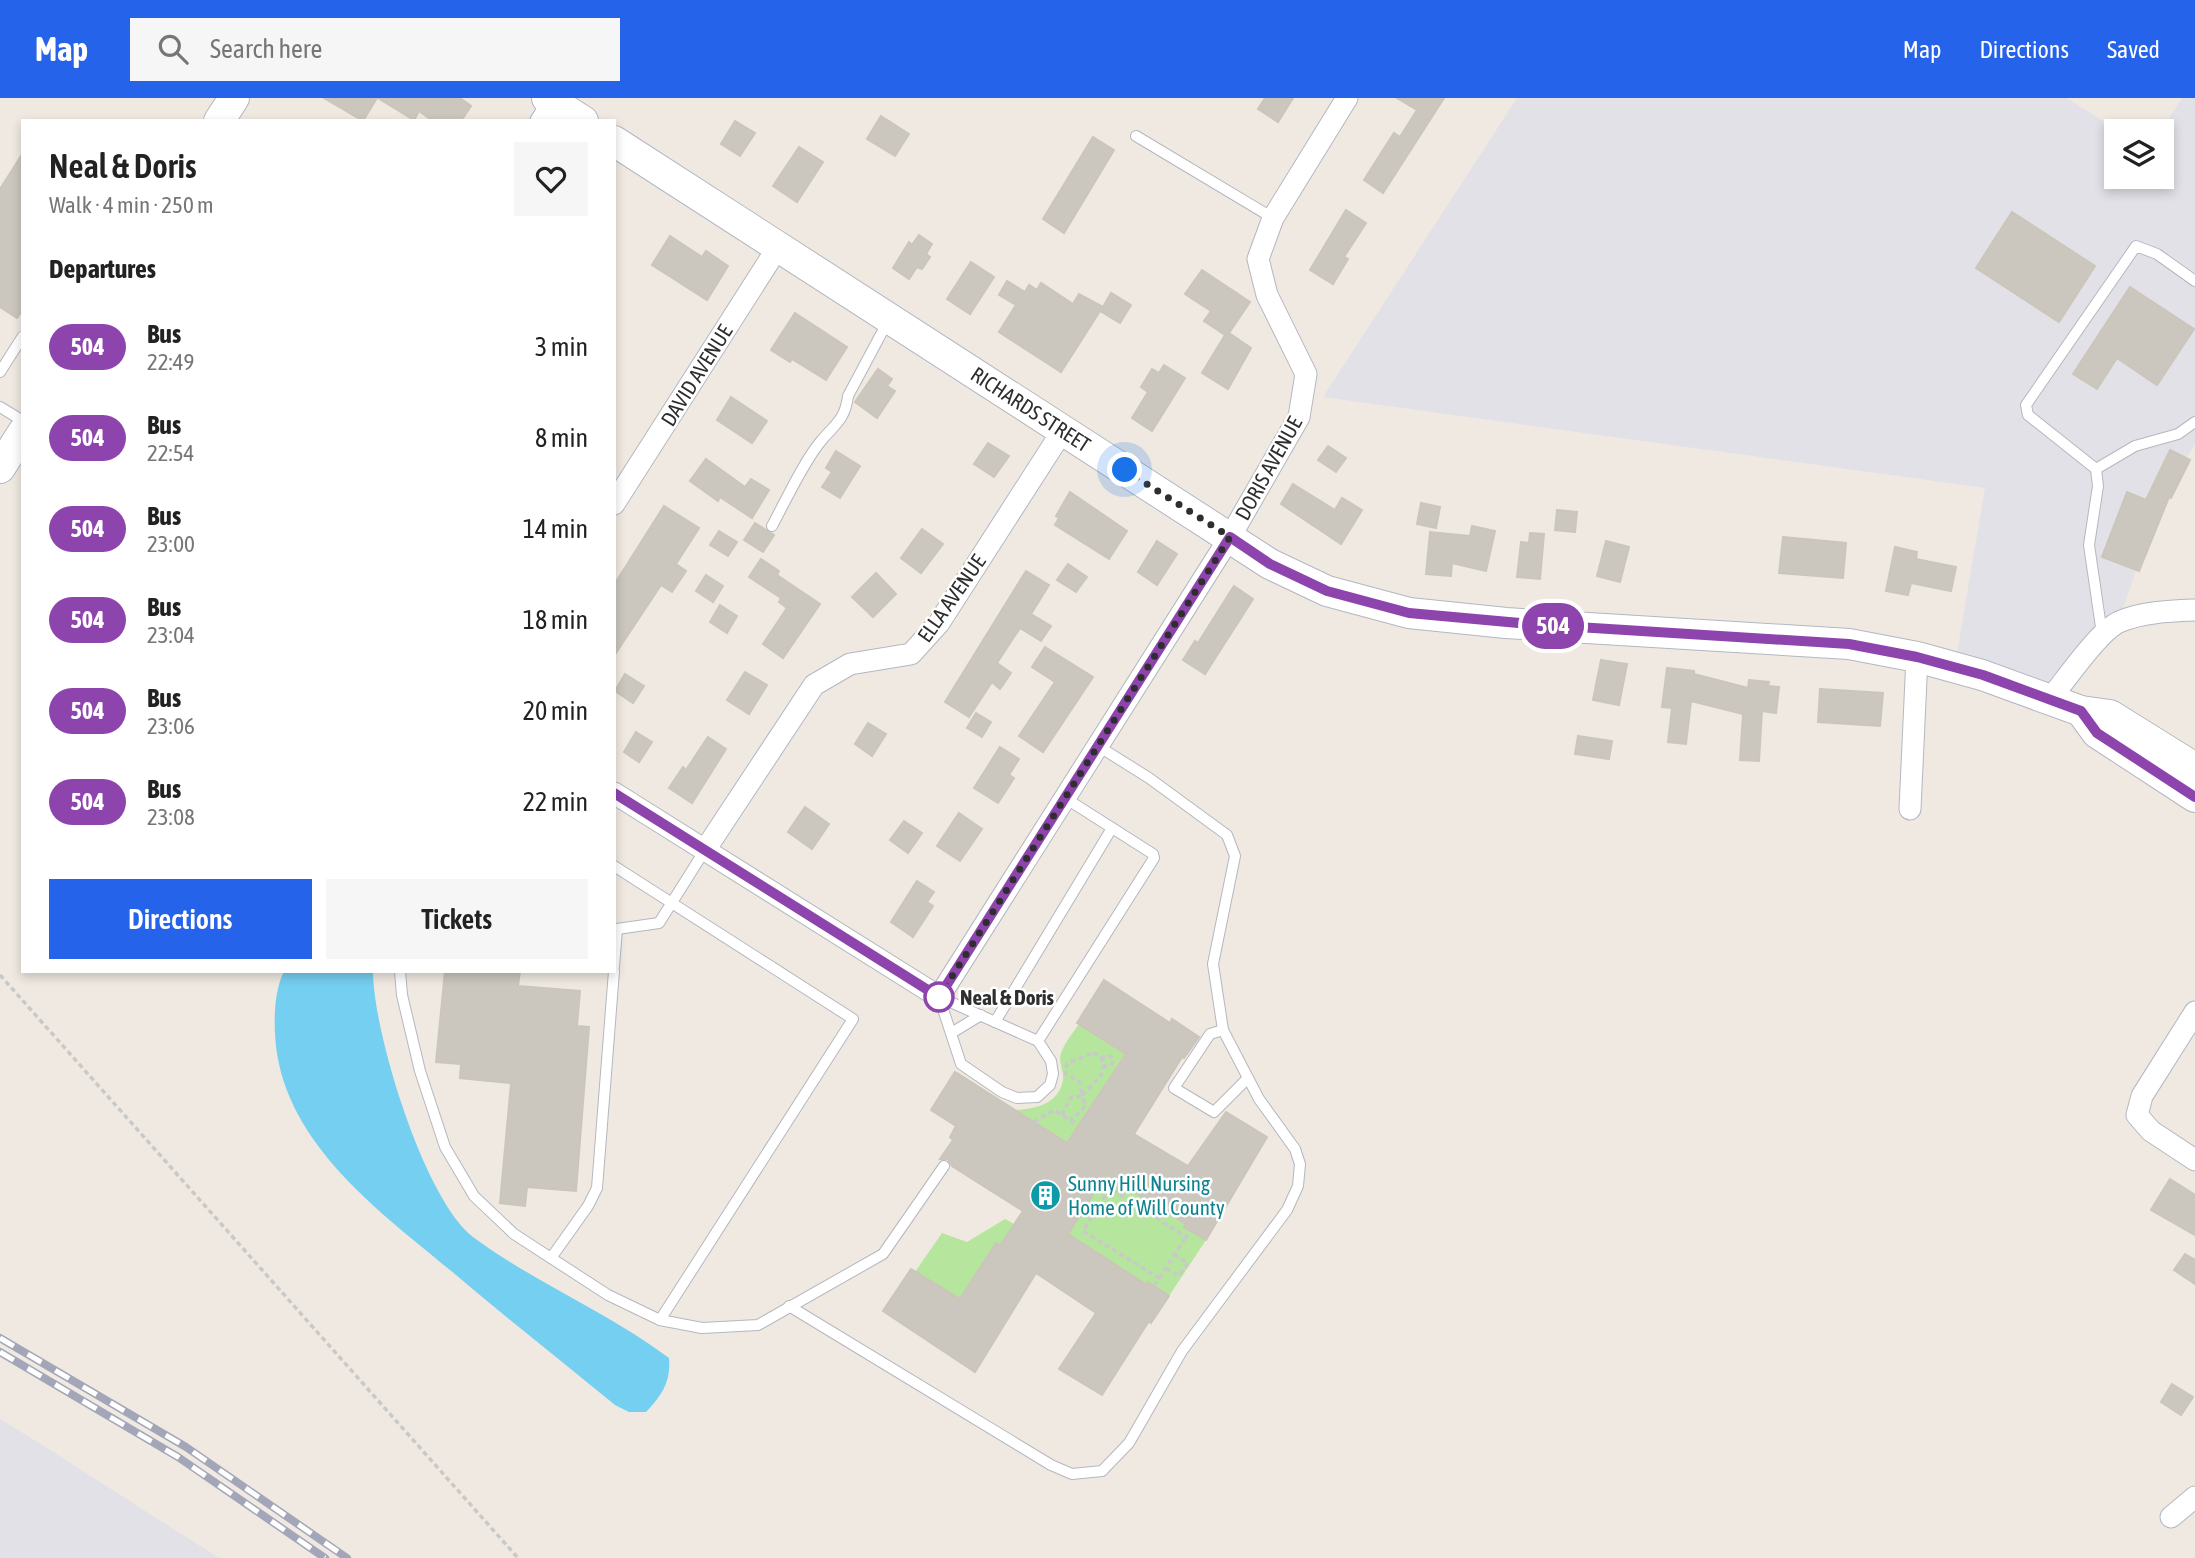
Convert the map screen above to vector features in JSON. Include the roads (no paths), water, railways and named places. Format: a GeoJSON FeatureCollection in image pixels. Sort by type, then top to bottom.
{"type":"FeatureCollection","features":[{"type":"Feature","properties":{"kind":"street"},"geometry":{"type":"LineString","coordinates":[[220,119],[234,98]]}},
{"type":"Feature","properties":{"kind":"street","name":"DORIS AVENUE"},"geometry":{"type":"LineString","coordinates":[[939,997],[1230,537],[1299,417],[1306,374],[1267,295],[1258,259],[1273,218],[1347,98]]}},
{"type":"Feature","properties":{"kind":"street"},"geometry":{"type":"LineString","coordinates":[[547,107],[578,119]]}},
{"type":"Feature","properties":{"kind":"street","name":"RICHARDS STREET"},"geometry":{"type":"LineString","coordinates":[[616,142],[1270,564],[1327,591],[1409,613],[1542,625],[1849,644],[1917,657],[1983,675],[2081,711],[2110,715],[2195,768]]}},
{"type":"Feature","properties":{"kind":"street","name":"DAVID AVENUE"},"geometry":{"type":"LineString","coordinates":[[616,501],[778,247]]}},
{"type":"Feature","properties":{"kind":"street","name":"ELLA AVENUE"},"geometry":{"type":"LineString","coordinates":[[705,850],[814,685],[850,664],[911,654],[939,623],[1063,430]]}},
{"type":"Feature","properties":{"kind":"street"},"geometry":{"type":"LineString","coordinates":[[0,468],[21,435]]}},
{"type":"Feature","properties":{"kind":"street"},"geometry":{"type":"LineString","coordinates":[[2050,699],[2118,622],[2167,611],[2195,610]]}},
{"type":"Feature","properties":{"kind":"street"},"geometry":{"type":"LineString","coordinates":[[1910,809],[1917,657]]}},
{"type":"Feature","properties":{"kind":"street","name":"RICHARDS STREET"},"geometry":{"type":"LineString","coordinates":[[2081,711],[2097,733],[2195,797]]}},
{"type":"Feature","properties":{"kind":"street"},"geometry":{"type":"LineString","coordinates":[[616,794],[939,997]]}},
{"type":"Feature","properties":{"kind":"street"},"geometry":{"type":"LineString","coordinates":[[2195,1012],[2142,1096],[2137,1115],[2151,1131],[2195,1160]]}},
{"type":"Feature","properties":{"kind":"street"},"geometry":{"type":"LineString","coordinates":[[2171,1517],[2195,1497]]}},
{"type":"Feature","properties":{"kind":"lane"},"geometry":{"type":"LineString","coordinates":[[1136,136],[1273,218]]}},
{"type":"Feature","properties":{"kind":"lane"},"geometry":{"type":"LineString","coordinates":[[2102,637],[2090,545],[2098,486],[2096,469],[2028,415],[2026,405],[2136,246],[2157,254],[2195,281]]}},
{"type":"Feature","properties":{"kind":"lane"},"geometry":{"type":"LineString","coordinates":[[772,526],[821,441],[834,429],[847,407],[848,396],[890,318]]}},
{"type":"Feature","properties":{"kind":"lane"},"geometry":{"type":"LineString","coordinates":[[0,372],[21,339]]}},
{"type":"Feature","properties":{"kind":"lane"},"geometry":{"type":"LineString","coordinates":[[0,407],[21,420]]}},
{"type":"Feature","properties":{"kind":"lane"},"geometry":{"type":"LineString","coordinates":[[2096,469],[2135,446],[2178,434],[2195,422]]}},
{"type":"Feature","properties":{"kind":"lane"},"geometry":{"type":"LineString","coordinates":[[789,1306],[1052,1465],[1072,1475],[1102,1471],[1129,1443],[1182,1351],[1287,1210],[1298,1186],[1300,1164],[1295,1149],[1259,1099],[1223,1030],[1213,964],[1235,856],[1227,835],[1098,746]]}},
{"type":"Feature","properties":{"kind":"lane"},"geometry":{"type":"LineString","coordinates":[[1038,1041],[1154,858],[1153,854],[1065,798]]}},
{"type":"Feature","properties":{"kind":"lane"},"geometry":{"type":"LineString","coordinates":[[995,1022],[1112,828]]}},
{"type":"Feature","properties":{"kind":"lane"},"geometry":{"type":"LineString","coordinates":[[616,929],[659,923],[705,850]]}},
{"type":"Feature","properties":{"kind":"lane"},"geometry":{"type":"LineString","coordinates":[[616,867],[853,1019],[660,1320]]}},
{"type":"Feature","properties":{"kind":"lane"},"geometry":{"type":"LineString","coordinates":[[400,973],[402,995],[419,1071],[444,1147],[474,1196],[514,1234],[608,1295],[660,1320],[702,1328],[758,1325],[883,1254],[944,1166]]}},
{"type":"Feature","properties":{"kind":"lane"},"geometry":{"type":"LineString","coordinates":[[551,1258],[589,1206],[597,1188],[614,973]]}},
{"type":"Feature","properties":{"kind":"lane"},"geometry":{"type":"LineString","coordinates":[[939,997],[1038,1041],[1051,1061],[1053,1074],[1050,1085],[1037,1097],[1027,1100],[1002,1092],[961,1063],[957,1058],[953,1032],[939,997]]}},
{"type":"Feature","properties":{"kind":"lane"},"geometry":{"type":"LineString","coordinates":[[953,1032],[981,1015]]}},
{"type":"Feature","properties":{"kind":"lane"},"geometry":{"type":"LineString","coordinates":[[1223,1030],[1210,1034],[1174,1088],[1214,1112],[1248,1078]]}},
{"type":"Feature","properties":{"kind":"water"},"geometry":{"type":"Polygon","coordinates":[[[283,973],[373,973],[382,1033],[405,1113],[437,1188],[455,1217],[473,1237],[497,1254],[646,1341],[669,1358],[669,1374],[664,1388],[646,1412],[629,1412],[615,1405],[392,1222],[336,1168],[313,1138],[294,1106],[281,1072],[275,1018],[283,973]]]}},
{"type":"Feature","properties":{"kind":"railway"},"geometry":{"type":"LineString","coordinates":[[0,1338],[186,1447],[347,1558]]}},
{"type":"Feature","properties":{"kind":"railway"},"geometry":{"type":"LineString","coordinates":[[0,1352],[178,1457],[325,1558]]}},
{"type":"Feature","properties":{"kind":"place","name":"Neal & Doris"},"geometry":{"type":"Point","coordinates":[939,997]}},
{"type":"Feature","properties":{"kind":"place","name":"Sunny Hill Nursing Home of Will County"},"geometry":{"type":"Point","coordinates":[1045,1195]}}]}
